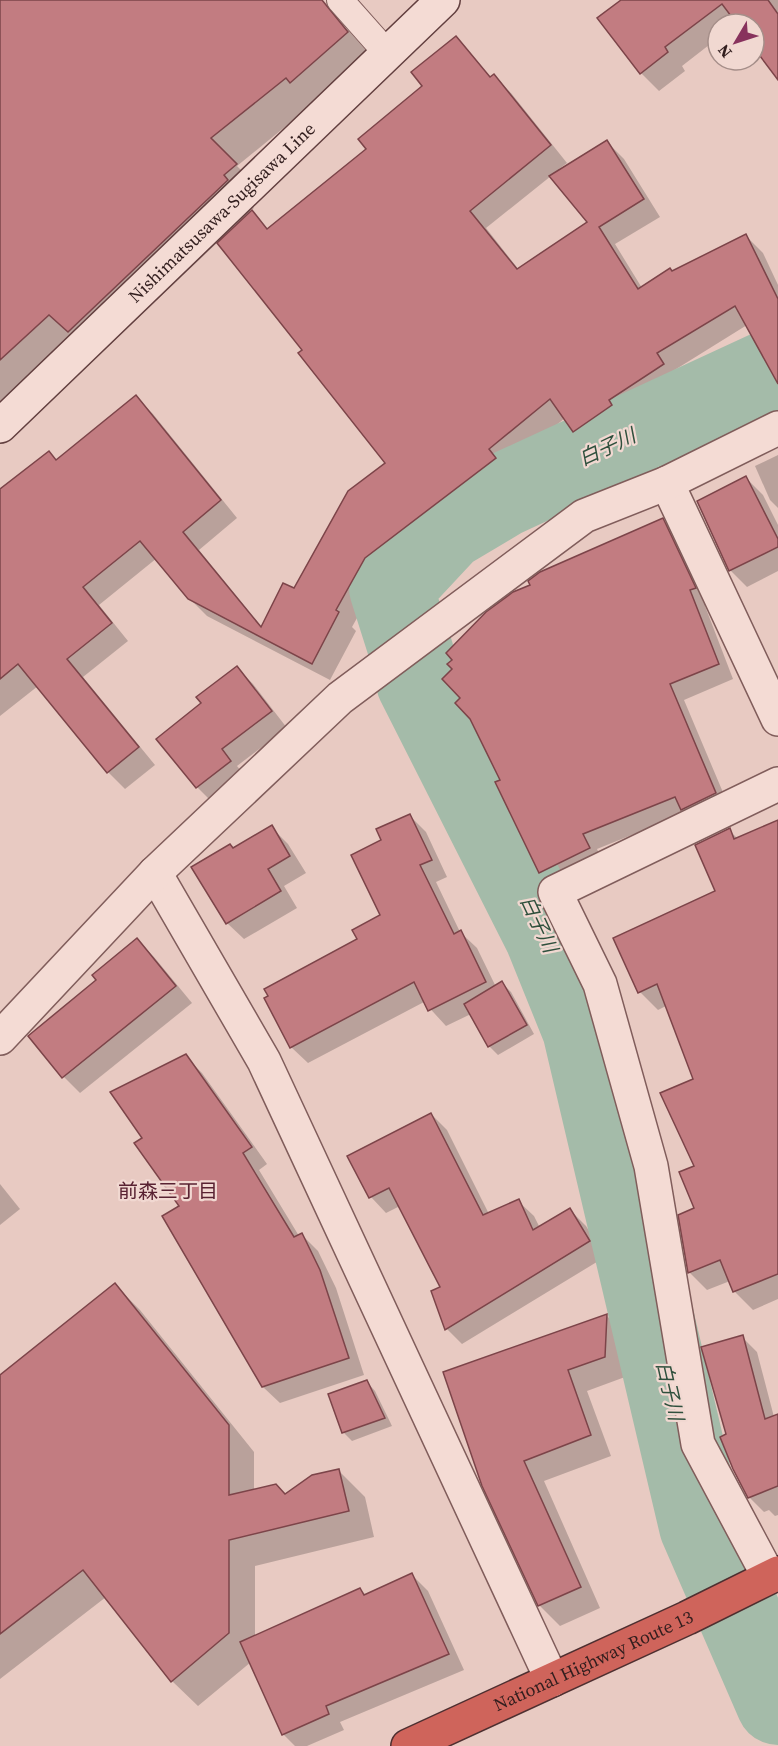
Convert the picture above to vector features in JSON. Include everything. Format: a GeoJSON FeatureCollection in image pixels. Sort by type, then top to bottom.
{"type":"FeatureCollection","features":[{"type":"Feature","properties":{"kind":"highway","name":"National Highway Route 13"},"geometry":{"type":"LineString","coordinates":[[408,1746],[687,1618],[773,1575]]}},
{"type":"Feature","properties":{"kind":"street","name":"Nishimatsusawa-Sugisawa Line"},"geometry":{"type":"LineString","coordinates":[[0,426],[443,0]]}},
{"type":"Feature","properties":{"kind":"street"},"geometry":{"type":"LineString","coordinates":[[0,1038],[155,873],[340,698],[584,516],[667,483],[778,428]]}},
{"type":"Feature","properties":{"kind":"street"},"geometry":{"type":"LineString","coordinates":[[667,483],[778,719]]}},
{"type":"Feature","properties":{"kind":"street"},"geometry":{"type":"LineString","coordinates":[[773,1575],[698,1444],[651,1166],[600,984],[555,892],[778,784]]}},
{"type":"Feature","properties":{"kind":"street"},"geometry":{"type":"LineString","coordinates":[[155,873],[264,1061],[552,1680]]}},
{"type":"Feature","properties":{"kind":"lane"},"geometry":{"type":"LineString","coordinates":[[340,0],[387,53]]}},
{"type":"Feature","properties":{"kind":"building"},"geometry":{"type":"Polygon","coordinates":[[[0,0],[322,0],[348,32],[290,83],[286,78],[211,138],[237,164],[224,175],[228,180],[68,332],[49,315],[0,360],[0,0]]]}},
{"type":"Feature","properties":{"kind":"building"},"geometry":{"type":"Polygon","coordinates":[[[621,0],[768,0],[778,14],[778,80],[766,64],[766,12],[728,12],[722,4],[711,12],[706,12],[706,16],[665,47],[668,52],[640,74],[597,18],[621,0]]]}},
{"type":"Feature","properties":{"kind":"building"},"geometry":{"type":"Polygon","coordinates":[[[456,36],[490,77],[494,74],[551,145],[470,211],[517,269],[587,222],[549,176],[607,140],[644,199],[599,227],[638,289],[670,268],[672,271],[746,234],[778,299],[778,384],[735,306],[657,353],[664,364],[609,400],[612,405],[573,432],[550,399],[489,449],[496,458],[365,558],[336,610],[339,612],[312,664],[188,599],[140,541],[83,587],[112,623],[67,659],[139,747],[107,773],[18,664],[0,679],[0,489],[49,451],[56,460],[136,395],[221,500],[183,532],[261,627],[283,583],[294,588],[348,491],[385,463],[298,353],[302,350],[217,243],[252,210],[267,229],[366,149],[358,139],[422,86],[411,72],[456,36]]]}},
{"type":"Feature","properties":{"kind":"building"},"geometry":{"type":"Polygon","coordinates":[[[746,476],[778,539],[778,547],[729,571],[697,501],[746,476]]]}},
{"type":"Feature","properties":{"kind":"building"},"geometry":{"type":"Polygon","coordinates":[[[663,518],[696,588],[690,590],[719,664],[670,684],[716,793],[681,810],[675,797],[583,834],[590,848],[539,873],[495,782],[500,780],[470,719],[455,703],[460,698],[442,679],[452,669],[447,664],[452,660],[446,653],[486,612],[513,592],[530,585],[528,581],[540,572],[663,518]]]}},
{"type":"Feature","properties":{"kind":"building"},"geometry":{"type":"Polygon","coordinates":[[[237,666],[272,711],[222,749],[231,761],[196,788],[156,739],[201,703],[196,697],[237,666]]]}},
{"type":"Feature","properties":{"kind":"building"},"geometry":{"type":"Polygon","coordinates":[[[410,814],[432,860],[420,865],[454,934],[461,930],[486,982],[428,1011],[414,982],[290,1048],[264,998],[268,996],[264,989],[357,939],[352,930],[380,915],[351,855],[381,840],[376,829],[410,814]]]}},
{"type":"Feature","properties":{"kind":"building"},"geometry":{"type":"Polygon","coordinates":[[[778,820],[778,1274],[733,1292],[720,1260],[688,1273],[678,1215],[694,1208],[679,1172],[694,1166],[660,1093],[693,1079],[657,984],[638,993],[613,938],[715,891],[695,845],[730,828],[734,839],[778,820]]]}},
{"type":"Feature","properties":{"kind":"building"},"geometry":{"type":"Polygon","coordinates":[[[272,825],[290,856],[268,869],[281,891],[226,924],[191,867],[230,844],[233,848],[272,825]]]}},
{"type":"Feature","properties":{"kind":"building"},"geometry":{"type":"Polygon","coordinates":[[[137,938],[176,986],[62,1078],[28,1036],[96,980],[92,975],[137,938]]]}},
{"type":"Feature","properties":{"kind":"building"},"geometry":{"type":"Polygon","coordinates":[[[502,981],[527,1025],[488,1047],[464,1004],[502,981]]]}},
{"type":"Feature","properties":{"kind":"building"},"geometry":{"type":"Polygon","coordinates":[[[186,1054],[252,1147],[243,1153],[294,1237],[302,1233],[320,1270],[349,1358],[262,1387],[162,1216],[179,1206],[134,1143],[142,1138],[110,1092],[186,1054]]]}},
{"type":"Feature","properties":{"kind":"building"},"geometry":{"type":"Polygon","coordinates":[[[431,1113],[483,1215],[519,1199],[533,1230],[570,1208],[590,1241],[445,1330],[431,1291],[440,1287],[389,1188],[369,1198],[347,1156],[431,1113]]]}},
{"type":"Feature","properties":{"kind":"building"},"geometry":{"type":"Polygon","coordinates":[[[115,1283],[229,1425],[229,1495],[276,1484],[285,1494],[312,1475],[339,1469],[349,1511],[229,1540],[229,1633],[171,1682],[83,1570],[0,1634],[0,1375],[115,1283]]]}},
{"type":"Feature","properties":{"kind":"building"},"geometry":{"type":"Polygon","coordinates":[[[607,1314],[605,1357],[568,1370],[591,1435],[524,1461],[581,1587],[538,1606],[482,1486],[443,1372],[607,1314]]]}},
{"type":"Feature","properties":{"kind":"building"},"geometry":{"type":"Polygon","coordinates":[[[743,1335],[765,1419],[778,1414],[778,1486],[748,1498],[720,1437],[726,1434],[701,1347],[743,1335]]]}},
{"type":"Feature","properties":{"kind":"building"},"geometry":{"type":"Polygon","coordinates":[[[367,1380],[385,1418],[342,1433],[328,1394],[367,1380]]]}},
{"type":"Feature","properties":{"kind":"building"},"geometry":{"type":"Polygon","coordinates":[[[412,1573],[449,1654],[326,1706],[329,1714],[282,1735],[240,1642],[360,1588],[364,1595],[412,1573]]]}},
{"type":"Feature","properties":{"kind":"waterway","name":"白子川"},"geometry":{"type":"LineString","coordinates":[[778,368],[503,495],[446,529],[391,588],[412,654],[418,682],[546,935],[584,1029],[701,1526],[778,1703]]}},
{"type":"Feature","properties":{"kind":"district","name":"前森三丁目"},"geometry":{"type":"Point","coordinates":[168,1191]}}]}
